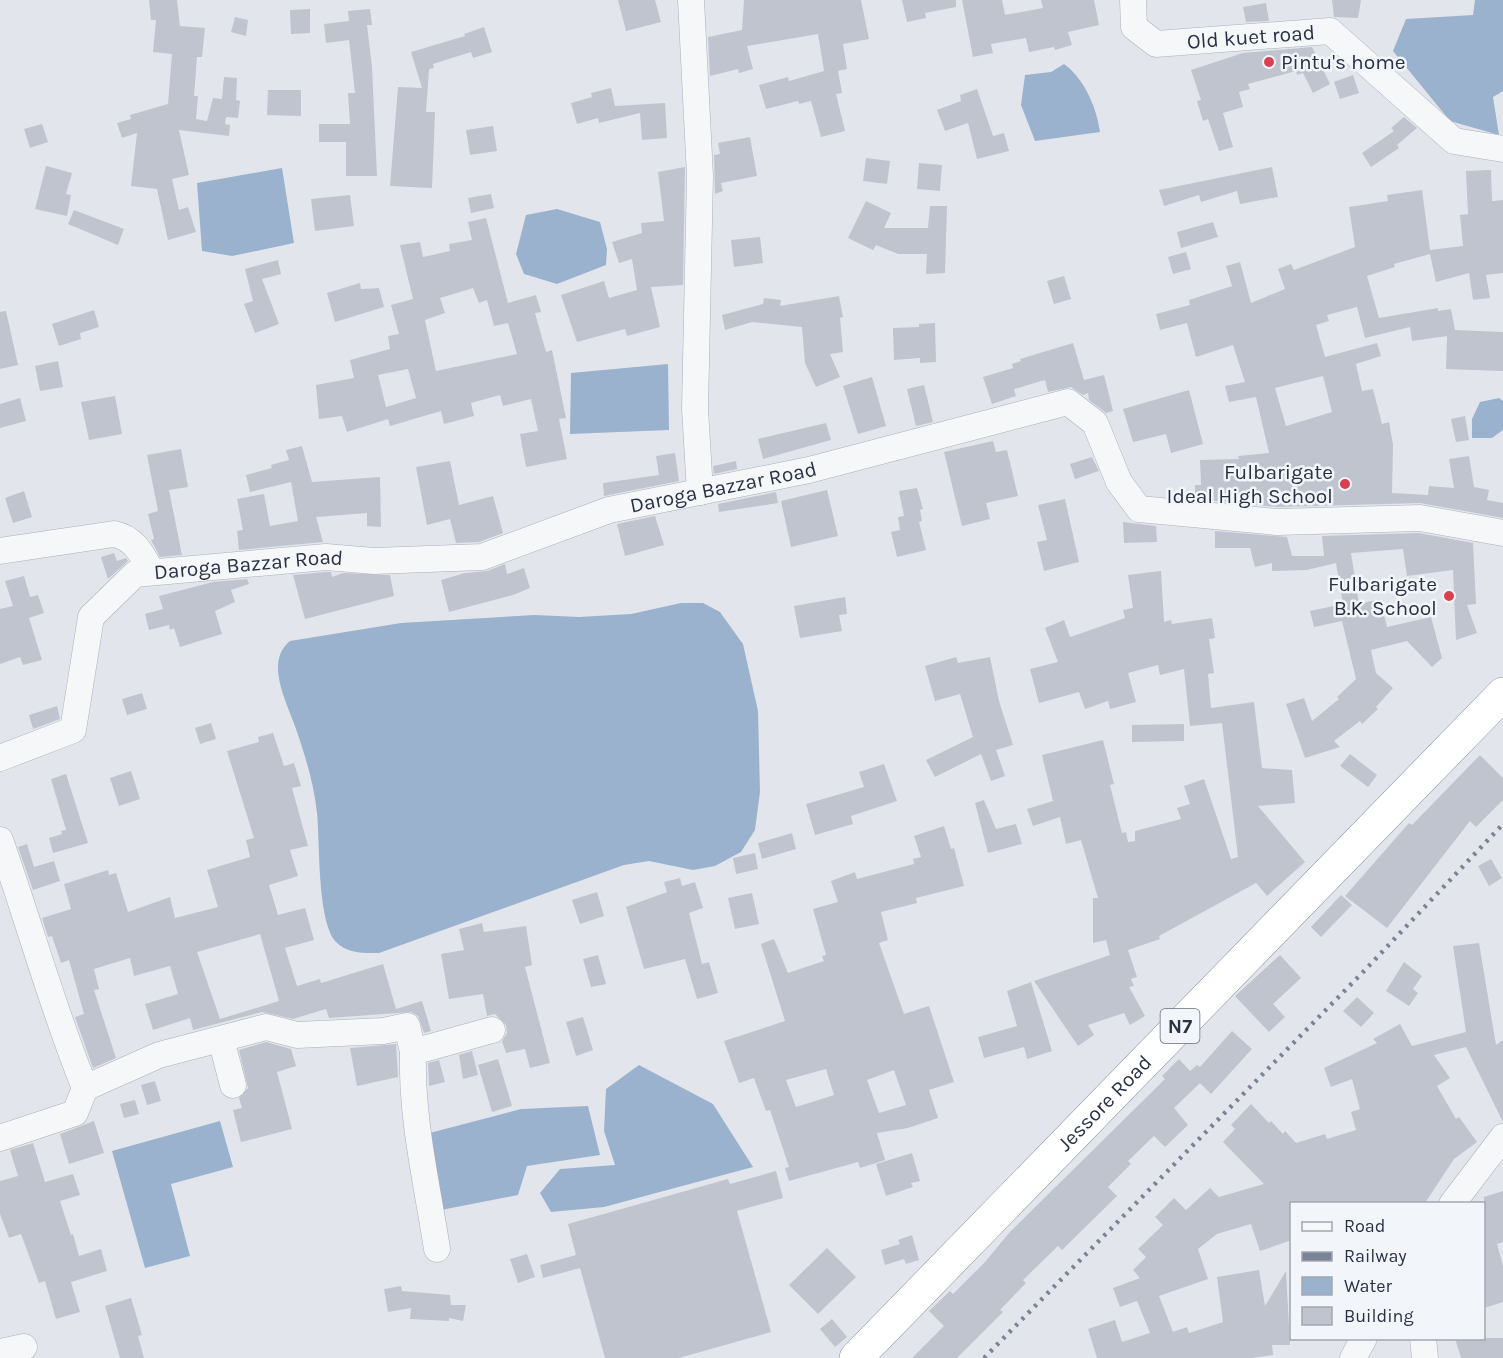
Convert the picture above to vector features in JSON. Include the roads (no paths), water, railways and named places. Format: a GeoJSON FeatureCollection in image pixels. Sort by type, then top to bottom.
{"type":"FeatureCollection","features":[{"type":"Feature","properties":{"kind":"highway","name":"Jessore Road"},"geometry":{"type":"LineString","coordinates":[[856,1358],[1503,694]]}},
{"type":"Feature","properties":{"kind":"street"},"geometry":{"type":"LineString","coordinates":[[691,0],[700,176],[695,409],[700,492]]}},
{"type":"Feature","properties":{"kind":"street","name":"Old kuet road"},"geometry":{"type":"LineString","coordinates":[[1133,0],[1134,27],[1156,44],[1330,31],[1454,141],[1503,149]]}},
{"type":"Feature","properties":{"kind":"street","name":"Daroga Bazzar Road"},"geometry":{"type":"LineString","coordinates":[[0,758],[73,730],[91,616],[135,574],[326,557],[374,561],[482,557],[609,510],[809,470],[1068,402],[1095,423],[1119,482],[1139,509],[1277,522],[1420,518],[1503,533]]}},
{"type":"Feature","properties":{"kind":"street"},"geometry":{"type":"LineString","coordinates":[[0,551],[114,534],[126,536],[138,548],[152,572]]}},
{"type":"Feature","properties":{"kind":"street"},"geometry":{"type":"LineString","coordinates":[[0,840],[34,936],[69,1047],[85,1088],[75,1113],[0,1138]]}},
{"type":"Feature","properties":{"kind":"street"},"geometry":{"type":"LineString","coordinates":[[85,1088],[159,1055],[266,1027],[297,1035],[383,1031],[407,1026],[413,1052],[412,1077],[419,1139],[437,1249]]}},
{"type":"Feature","properties":{"kind":"street"},"geometry":{"type":"LineString","coordinates":[[413,1052],[492,1030]]}},
{"type":"Feature","properties":{"kind":"street"},"geometry":{"type":"LineString","coordinates":[[221,1039],[233,1085]]}},
{"type":"Feature","properties":{"kind":"street"},"geometry":{"type":"LineString","coordinates":[[1453,1202],[1503,1137]]}},
{"type":"Feature","properties":{"kind":"street"},"geometry":{"type":"LineString","coordinates":[[1353,1358],[1363,1340]]}},
{"type":"Feature","properties":{"kind":"street"},"geometry":{"type":"LineString","coordinates":[[1423,1340],[1425,1358]]}},
{"type":"Feature","properties":{"kind":"water"},"geometry":{"type":"Polygon","coordinates":[[[1475,0],[1503,0],[1503,91],[1493,97],[1499,135],[1450,121],[1393,51],[1406,19],[1473,15],[1475,0]]]}},
{"type":"Feature","properties":{"kind":"water"},"geometry":{"type":"Polygon","coordinates":[[[1064,64],[1078,77],[1088,94],[1096,113],[1100,132],[1035,141],[1021,105],[1025,75],[1051,72],[1064,64]]]}},
{"type":"Feature","properties":{"kind":"water"},"geometry":{"type":"Polygon","coordinates":[[[282,168],[294,243],[232,256],[202,251],[197,183],[282,168]]]}},
{"type":"Feature","properties":{"kind":"water"},"geometry":{"type":"Polygon","coordinates":[[[557,209],[600,222],[607,249],[606,265],[557,284],[524,274],[516,254],[526,215],[557,209]]]}},
{"type":"Feature","properties":{"kind":"water"},"geometry":{"type":"Polygon","coordinates":[[[668,364],[669,430],[570,434],[571,373],[668,364]]]}},
{"type":"Feature","properties":{"kind":"water"},"geometry":{"type":"Polygon","coordinates":[[[1499,398],[1503,401],[1503,430],[1492,438],[1472,438],[1472,419],[1480,402],[1499,398]]]}},
{"type":"Feature","properties":{"kind":"water"},"geometry":{"type":"Polygon","coordinates":[[[681,603],[703,603],[720,612],[743,644],[758,711],[760,792],[755,830],[741,852],[715,866],[693,870],[649,861],[624,865],[379,953],[351,951],[336,942],[325,917],[322,900],[316,802],[303,749],[283,695],[278,671],[282,650],[290,641],[401,623],[535,615],[579,617],[631,614],[681,603]]]}},
{"type":"Feature","properties":{"kind":"water"},"geometry":{"type":"Polygon","coordinates":[[[639,1065],[713,1104],[753,1167],[604,1207],[551,1212],[540,1193],[560,1169],[615,1165],[604,1131],[606,1089],[639,1065]]]}},
{"type":"Feature","properties":{"kind":"water"},"geometry":{"type":"Polygon","coordinates":[[[588,1106],[600,1155],[527,1166],[518,1195],[436,1211],[422,1135],[521,1109],[588,1106]]]}},
{"type":"Feature","properties":{"kind":"water"},"geometry":{"type":"Polygon","coordinates":[[[220,1121],[233,1167],[171,1184],[190,1256],[145,1268],[112,1151],[220,1121]]]}},
{"type":"Feature","properties":{"kind":"railway"},"geometry":{"type":"LineString","coordinates":[[984,1358],[1366,969],[1503,824]]}},
{"type":"Feature","properties":{"kind":"place","name":"Pintu's home"},"geometry":{"type":"Point","coordinates":[1269,62]}},
{"type":"Feature","properties":{"kind":"place","name":"Fulbarigate Ideal High School"},"geometry":{"type":"Point","coordinates":[1345,484]}},
{"type":"Feature","properties":{"kind":"place","name":"Fulbarigate B.K. School"},"geometry":{"type":"Point","coordinates":[1449,596]}}]}
